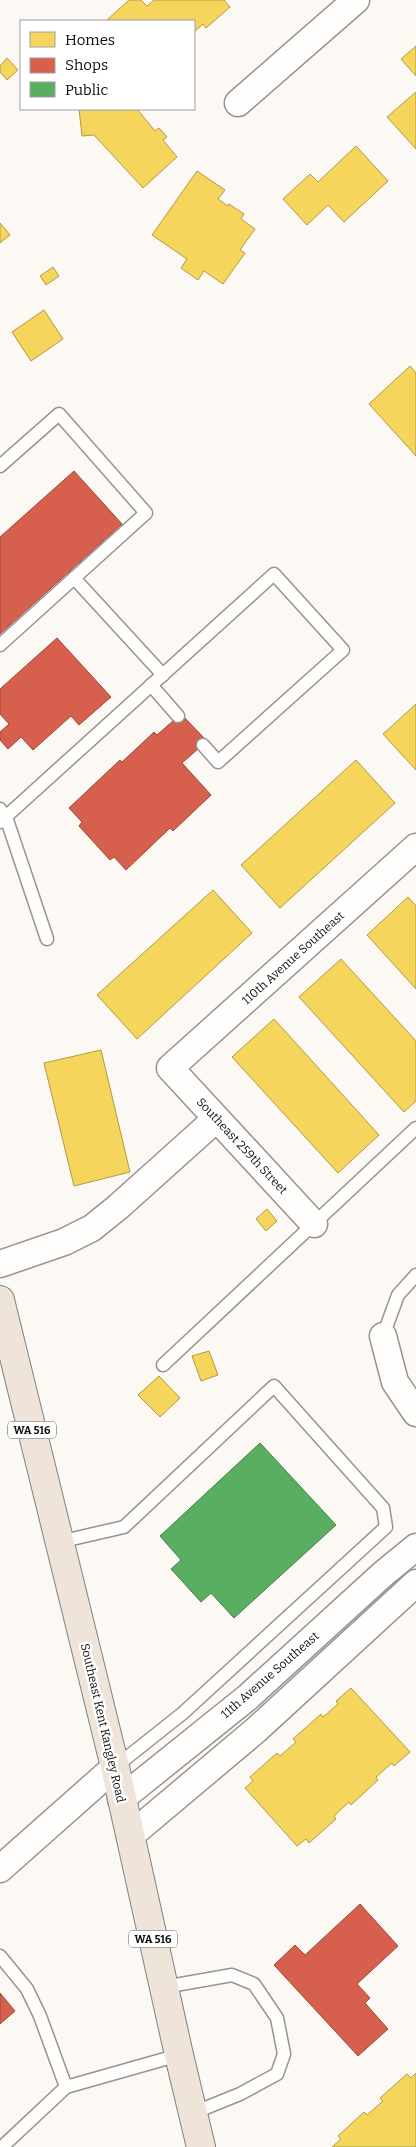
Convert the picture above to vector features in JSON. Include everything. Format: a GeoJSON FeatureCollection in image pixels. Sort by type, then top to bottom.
{"type":"FeatureCollection","features":[{"type":"Feature","properties":{"kind":"main road","name":"Southeast Kent Kangley Road"},"geometry":{"type":"LineString","coordinates":[[0,1300],[116,1768],[121,1798],[201,2147]]}},
{"type":"Feature","properties":{"kind":"street"},"geometry":{"type":"LineString","coordinates":[[238,103],[356,0]]}},
{"type":"Feature","properties":{"kind":"street","name":"110th Avenue Southeast"},"geometry":{"type":"LineString","coordinates":[[170,1068],[416,847]]}},
{"type":"Feature","properties":{"kind":"street","name":"Southeast 259th Street"},"geometry":{"type":"LineString","coordinates":[[170,1068],[314,1224]]}},
{"type":"Feature","properties":{"kind":"street"},"geometry":{"type":"LineString","coordinates":[[0,1264],[64,1242],[92,1228],[118,1208],[216,1119]]}},
{"type":"Feature","properties":{"kind":"street"},"geometry":{"type":"LineString","coordinates":[[383,1336],[395,1382],[416,1413]]}},
{"type":"Feature","properties":{"kind":"street","name":"11th Avenue Southeast"},"geometry":{"type":"LineString","coordinates":[[121,1798],[248,1697],[416,1546]]}},
{"type":"Feature","properties":{"kind":"street"},"geometry":{"type":"LineString","coordinates":[[130,1836],[256,1730],[416,1583]]}},
{"type":"Feature","properties":{"kind":"street"},"geometry":{"type":"LineString","coordinates":[[0,1869],[116,1768]]}},
{"type":"Feature","properties":{"kind":"lane"},"geometry":{"type":"LineString","coordinates":[[0,466],[60,414],[146,513],[0,645]]}},
{"type":"Feature","properties":{"kind":"lane"},"geometry":{"type":"LineString","coordinates":[[47,938],[2,816],[163,675],[274,574],[343,650],[218,762],[203,744]]}},
{"type":"Feature","properties":{"kind":"lane"},"geometry":{"type":"LineString","coordinates":[[74,578],[163,675]]}},
{"type":"Feature","properties":{"kind":"lane"},"geometry":{"type":"LineString","coordinates":[[151,685],[178,716]]}},
{"type":"Feature","properties":{"kind":"lane"},"geometry":{"type":"LineString","coordinates":[[163,1365],[416,1128]]}},
{"type":"Feature","properties":{"kind":"lane"},"geometry":{"type":"LineString","coordinates":[[383,1336],[398,1295],[416,1275]]}},
{"type":"Feature","properties":{"kind":"lane"},"geometry":{"type":"LineString","coordinates":[[59,1542],[124,1527],[274,1386],[383,1508],[386,1527],[183,1713],[116,1768]]}},
{"type":"Feature","properties":{"kind":"lane"},"geometry":{"type":"LineString","coordinates":[[0,1956],[26,1989],[40,2016],[66,2087]]}},
{"type":"Feature","properties":{"kind":"lane"},"geometry":{"type":"LineString","coordinates":[[164,1987],[232,1975],[254,1984],[277,2018],[284,2054],[277,2074],[240,2094],[193,2113]]}},
{"type":"Feature","properties":{"kind":"lane"},"geometry":{"type":"LineString","coordinates":[[2,2147],[66,2087],[179,2055]]}},
{"type":"Feature","properties":{"kind":"building: Homes"},"geometry":{"type":"Polygon","coordinates":[[[129,0],[141,0],[147,6],[154,0],[224,0],[230,7],[206,28],[203,24],[195,31],[195,20],[107,20],[129,0]]]}},
{"type":"Feature","properties":{"kind":"building: Homes"},"geometry":{"type":"Polygon","coordinates":[[[416,46],[416,76],[401,59],[416,46]]]}},
{"type":"Feature","properties":{"kind":"building: Homes"},"geometry":{"type":"Polygon","coordinates":[[[7,58],[18,70],[7,80],[0,72],[0,66],[7,58]]]}},
{"type":"Feature","properties":{"kind":"building: Homes"},"geometry":{"type":"Polygon","coordinates":[[[416,92],[416,149],[387,117],[416,92]]]}},
{"type":"Feature","properties":{"kind":"building: Homes"},"geometry":{"type":"Polygon","coordinates":[[[79,110],[138,110],[155,131],[159,128],[167,137],[163,140],[177,157],[143,188],[94,135],[82,136],[79,110]]]}},
{"type":"Feature","properties":{"kind":"building: Homes"},"geometry":{"type":"Polygon","coordinates":[[[356,146],[388,181],[344,222],[328,205],[307,225],[283,199],[310,174],[318,182],[356,146]]]}},
{"type":"Feature","properties":{"kind":"building: Homes"},"geometry":{"type":"Polygon","coordinates":[[[197,171],[225,190],[218,199],[244,214],[241,219],[255,229],[240,250],[245,253],[223,284],[204,271],[198,280],[181,268],[187,259],[152,235],[197,171]]]}},
{"type":"Feature","properties":{"kind":"building: Homes"},"geometry":{"type":"Polygon","coordinates":[[[0,223],[10,235],[0,243],[0,223]]]}},
{"type":"Feature","properties":{"kind":"building: Homes"},"geometry":{"type":"Polygon","coordinates":[[[53,267],[59,276],[46,285],[40,276],[53,267]]]}},
{"type":"Feature","properties":{"kind":"building: Homes"},"geometry":{"type":"Polygon","coordinates":[[[44,310],[63,339],[31,361],[12,332],[44,310]]]}},
{"type":"Feature","properties":{"kind":"building: Homes"},"geometry":{"type":"Polygon","coordinates":[[[410,366],[416,373],[416,456],[369,404],[410,366]]]}},
{"type":"Feature","properties":{"kind":"building: Homes"},"geometry":{"type":"Polygon","coordinates":[[[416,704],[416,770],[383,734],[416,704]]]}},
{"type":"Feature","properties":{"kind":"building: Homes"},"geometry":{"type":"Polygon","coordinates":[[[356,760],[395,803],[280,908],[241,865],[356,760]]]}},
{"type":"Feature","properties":{"kind":"building: Homes"},"geometry":{"type":"Polygon","coordinates":[[[213,890],[252,933],[137,1039],[97,995],[213,890]]]}},
{"type":"Feature","properties":{"kind":"building: Homes"},"geometry":{"type":"Polygon","coordinates":[[[408,897],[416,906],[416,989],[367,935],[408,897]]]}},
{"type":"Feature","properties":{"kind":"building: Homes"},"geometry":{"type":"Polygon","coordinates":[[[341,959],[416,1041],[416,1101],[404,1112],[299,997],[341,959]]]}},
{"type":"Feature","properties":{"kind":"building: Homes"},"geometry":{"type":"Polygon","coordinates":[[[274,1019],[379,1135],[338,1173],[232,1057],[274,1019]]]}},
{"type":"Feature","properties":{"kind":"building: Homes"},"geometry":{"type":"Polygon","coordinates":[[[101,1050],[130,1172],[74,1186],[44,1063],[101,1050]]]}},
{"type":"Feature","properties":{"kind":"building: Homes"},"geometry":{"type":"Polygon","coordinates":[[[267,1209],[277,1221],[266,1231],[256,1219],[267,1209]]]}},
{"type":"Feature","properties":{"kind":"building: Homes"},"geometry":{"type":"Polygon","coordinates":[[[209,1351],[218,1375],[201,1381],[192,1356],[209,1351]]]}},
{"type":"Feature","properties":{"kind":"building: Homes"},"geometry":{"type":"Polygon","coordinates":[[[159,1376],[180,1398],[160,1417],[138,1395],[159,1376]]]}},
{"type":"Feature","properties":{"kind":"building: Homes"},"geometry":{"type":"Polygon","coordinates":[[[351,1688],[410,1752],[394,1766],[392,1763],[376,1777],[378,1780],[351,1805],[349,1802],[334,1816],[336,1819],[309,1843],[306,1839],[297,1846],[245,1788],[253,1781],[250,1777],[277,1753],[280,1756],[296,1742],[293,1739],[321,1714],[323,1717],[338,1704],[336,1701],[351,1688]]]}},
{"type":"Feature","properties":{"kind":"building: Homes"},"geometry":{"type":"Polygon","coordinates":[[[416,2073],[416,2147],[332,2147],[341,2139],[338,2136],[364,2112],[367,2115],[383,2101],[380,2098],[407,2074],[411,2078],[416,2073]]]}},
{"type":"Feature","properties":{"kind":"building: Shops"},"geometry":{"type":"Polygon","coordinates":[[[74,471],[122,524],[0,634],[0,537],[74,471]]]}},
{"type":"Feature","properties":{"kind":"building: Shops"},"geometry":{"type":"Polygon","coordinates":[[[57,638],[111,697],[79,725],[71,716],[33,750],[21,737],[8,749],[0,740],[0,732],[9,724],[0,714],[0,689],[57,638]]]}},
{"type":"Feature","properties":{"kind":"building: Shops"},"geometry":{"type":"Polygon","coordinates":[[[181,714],[207,741],[182,763],[211,795],[173,831],[170,828],[126,870],[114,857],[110,860],[79,826],[82,822],[69,808],[120,760],[122,762],[154,732],[157,735],[181,714]]]}},
{"type":"Feature","properties":{"kind":"building: Shops"},"geometry":{"type":"Polygon","coordinates":[[[360,1904],[398,1946],[357,1984],[370,1998],[365,2003],[388,2029],[358,2056],[274,1965],[295,1945],[305,1955],[360,1904]]]}},
{"type":"Feature","properties":{"kind":"building: Shops"},"geometry":{"type":"Polygon","coordinates":[[[0,1993],[15,2011],[0,2024],[0,1993]]]}},
{"type":"Feature","properties":{"kind":"building: Public"},"geometry":{"type":"Polygon","coordinates":[[[260,1443],[336,1525],[234,1618],[211,1593],[201,1602],[171,1569],[181,1560],[160,1536],[260,1443]]]}}]}
